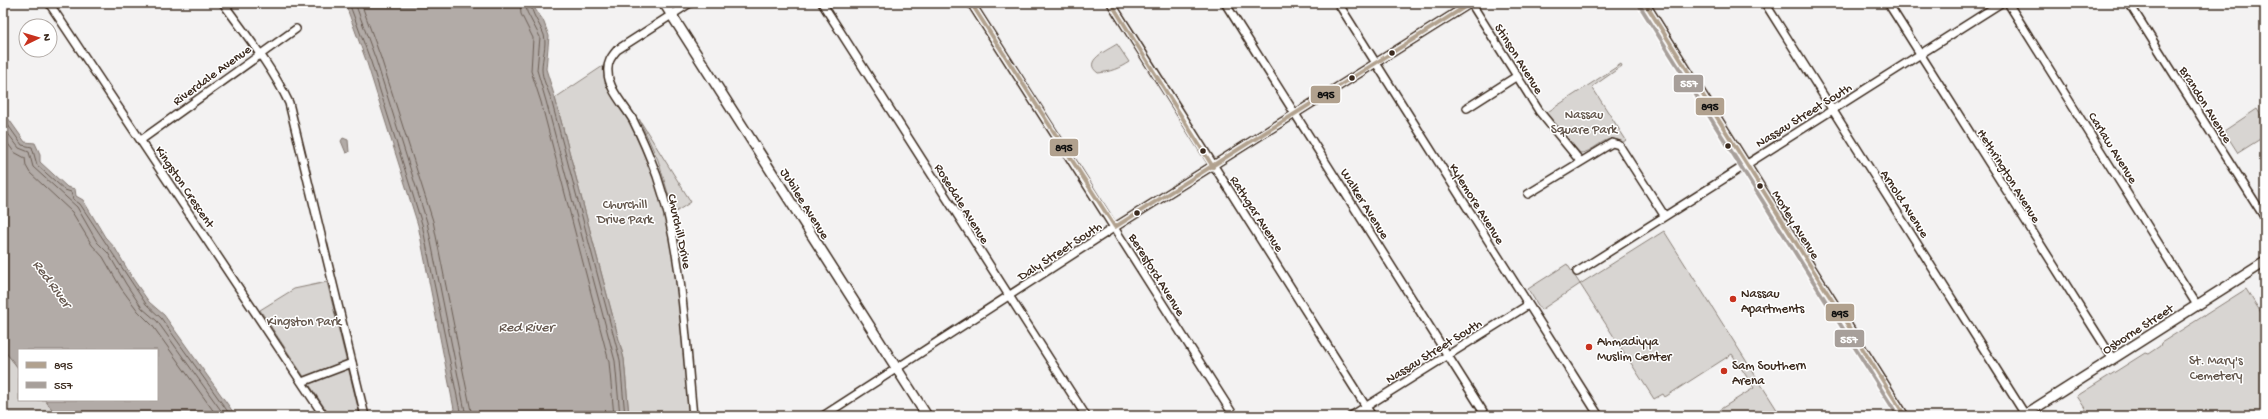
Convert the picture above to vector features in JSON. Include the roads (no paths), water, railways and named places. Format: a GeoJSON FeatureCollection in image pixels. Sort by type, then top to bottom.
{"type":"FeatureCollection","features":[{"type":"Feature","properties":{"kind":"main road","name":"Jubilee Avenue"},"geometry":{"type":"LineString","coordinates":[[664,3],[927,416]]}},
{"type":"Feature","properties":{"kind":"main road","name":"Osborne Street"},"geometry":{"type":"LineString","coordinates":[[2025,416],[2265,262]]}},
{"type":"Feature","properties":{"kind":"street","name":"Kingston Crescent"},"geometry":{"type":"LineString","coordinates":[[49,3],[324,416]]}},
{"type":"Feature","properties":{"kind":"street"},"geometry":{"type":"LineString","coordinates":[[222,3],[259,54],[290,103],[365,416]]}},
{"type":"Feature","properties":{"kind":"street"},"geometry":{"type":"LineString","coordinates":[[672,15],[690,3]]}},
{"type":"Feature","properties":{"kind":"street","name":"Rosedale Avenue"},"geometry":{"type":"LineString","coordinates":[[822,3],[1086,416]]}},
{"type":"Feature","properties":{"kind":"street","name":"Beresford Avenue"},"geometry":{"type":"LineString","coordinates":[[971,3],[1234,416]]}},
{"type":"Feature","properties":{"kind":"street","name":"Rathgar Avenue"},"geometry":{"type":"LineString","coordinates":[[1111,3],[1213,167],[1372,416]]}},
{"type":"Feature","properties":{"kind":"street","name":"Walker Avenue"},"geometry":{"type":"LineString","coordinates":[[1225,3],[1486,416]]}},
{"type":"Feature","properties":{"kind":"street","name":"Kylemore Avenue"},"geometry":{"type":"LineString","coordinates":[[1338,3],[1599,416]]}},
{"type":"Feature","properties":{"kind":"street","name":"Daly Street South"},"geometry":{"type":"LineString","coordinates":[[823,416],[1115,228],[1471,3]]}},
{"type":"Feature","properties":{"kind":"street","name":"Stinson Avenue"},"geometry":{"type":"LineString","coordinates":[[1471,3],[1539,111],[1580,161]]}},
{"type":"Feature","properties":{"kind":"street","name":"Morley Avenue"},"geometry":{"type":"LineString","coordinates":[[1645,3],[1905,416]]}},
{"type":"Feature","properties":{"kind":"street","name":"Arnold Avenue"},"geometry":{"type":"LineString","coordinates":[[1765,3],[2025,416]]}},
{"type":"Feature","properties":{"kind":"street","name":"Hethrington Avenue"},"geometry":{"type":"LineString","coordinates":[[1888,3],[2113,359]]}},
{"type":"Feature","properties":{"kind":"street","name":"Nassau Street South"},"geometry":{"type":"LineString","coordinates":[[1577,272],[1664,215],[1746,165],[2001,3]]}},
{"type":"Feature","properties":{"kind":"street","name":"Carlaw Avenue"},"geometry":{"type":"LineString","coordinates":[[2008,3],[2197,305]]}},
{"type":"Feature","properties":{"kind":"street","name":"Brandon Avenue"},"geometry":{"type":"LineString","coordinates":[[2129,3],[2265,218]]}},
{"type":"Feature","properties":{"kind":"street","name":"Churchill Drive"},"geometry":{"type":"LineString","coordinates":[[672,15],[617,50],[609,62],[607,73],[610,82],[632,120],[648,155],[657,177],[669,222],[679,280],[693,416]]}},
{"type":"Feature","properties":{"kind":"street","name":"Riverdale Avenue"},"geometry":{"type":"LineString","coordinates":[[141,140],[259,54],[296,29]]}},
{"type":"Feature","properties":{"kind":"street"},"geometry":{"type":"LineString","coordinates":[[1467,108],[1517,76]]}},
{"type":"Feature","properties":{"kind":"street"},"geometry":{"type":"LineString","coordinates":[[1528,194],[1580,161],[1612,143],[1619,145],[1664,215]]}},
{"type":"Feature","properties":{"kind":"street","name":"Nassau Street South"},"geometry":{"type":"LineString","coordinates":[[1351,416],[1528,305]]}},
{"type":"Feature","properties":{"kind":"street"},"geometry":{"type":"LineString","coordinates":[[302,382],[352,363]]}},
{"type":"Feature","properties":{"kind":"water","name":"Red River"},"geometry":{"type":"Polygon","coordinates":[[[345,3],[535,3],[535,9],[543,20],[549,36],[546,69],[624,359],[629,416],[458,416],[454,409],[418,225],[367,63],[345,3]]]}},
{"type":"Feature","properties":{"kind":"water","name":"Red River"},"geometry":{"type":"Polygon","coordinates":[[[3,111],[25,142],[35,143],[40,154],[40,162],[67,187],[75,189],[76,196],[83,200],[105,237],[115,248],[133,279],[149,302],[164,315],[236,416],[57,416],[46,401],[158,401],[158,349],[18,349],[18,368],[3,349],[3,111]]]}},
{"type":"Feature","properties":{"kind":"water"},"geometry":{"type":"Polygon","coordinates":[[[343,138],[348,140],[349,152],[346,153],[341,141],[343,138]]]}},
{"type":"Feature","properties":{"kind":"place","name":"Nassau Apartments"},"geometry":{"type":"Point","coordinates":[1733,299]}},
{"type":"Feature","properties":{"kind":"place","name":"Ahmadiyya Muslim Center"},"geometry":{"type":"Point","coordinates":[1589,347]}},
{"type":"Feature","properties":{"kind":"place","name":"Sam Southern Arena"},"geometry":{"type":"Point","coordinates":[1724,371]}},
{"type":"Feature","properties":{"kind":"park label","name":"Nassau Square Park"},"geometry":{"type":"Point","coordinates":[1584,120]}},
{"type":"Feature","properties":{"kind":"park label","name":"Churchill Drive Park"},"geometry":{"type":"Point","coordinates":[625,210]}},
{"type":"Feature","properties":{"kind":"park label","name":"Kingston Park"},"geometry":{"type":"Point","coordinates":[304,320]}},
{"type":"Feature","properties":{"kind":"park label","name":"St. Mary's Cemetery"},"geometry":{"type":"Point","coordinates":[2216,366]}}]}
